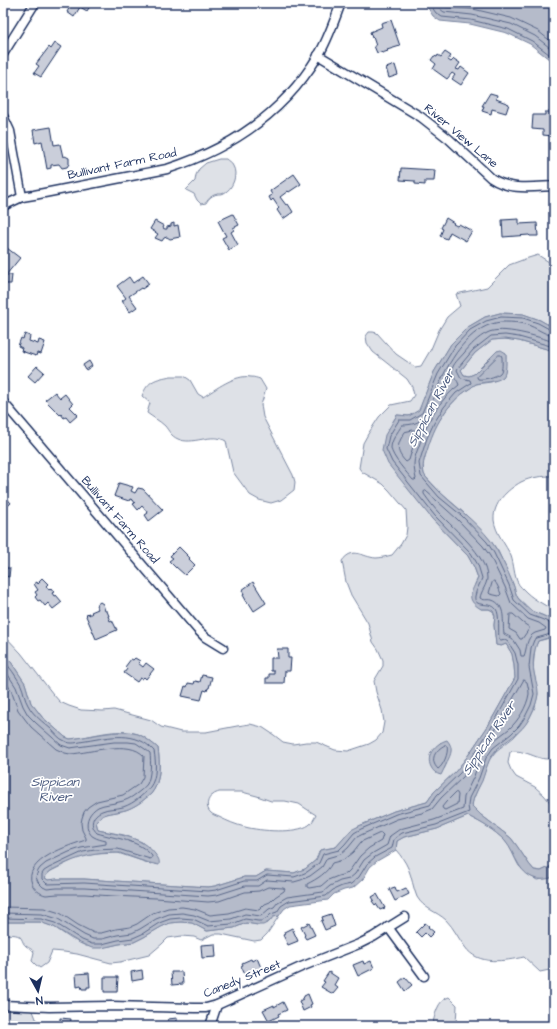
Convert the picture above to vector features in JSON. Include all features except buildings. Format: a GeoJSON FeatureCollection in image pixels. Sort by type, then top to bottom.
{"type":"FeatureCollection","features":[{"type":"Feature","properties":{"kind":"street"},"geometry":{"type":"LineString","coordinates":[[3,54],[35,3]]}},
{"type":"Feature","properties":{"kind":"street","name":"Bullivant Farm Road"},"geometry":{"type":"LineString","coordinates":[[3,206],[22,197],[167,169],[204,156],[238,138],[269,114],[296,87],[318,55],[334,23],[341,3]]}},
{"type":"Feature","properties":{"kind":"street","name":"River View Lane"},"geometry":{"type":"LineString","coordinates":[[318,55],[421,117],[449,139],[497,182],[504,185],[517,187],[554,186]]}},
{"type":"Feature","properties":{"kind":"street"},"geometry":{"type":"LineString","coordinates":[[3,116],[10,131],[22,197]]}},
{"type":"Feature","properties":{"kind":"street","name":"Bullivant Farm Road"},"geometry":{"type":"LineString","coordinates":[[3,402],[205,637],[223,648]]}},
{"type":"Feature","properties":{"kind":"street","name":"Canedy Street"},"geometry":{"type":"LineString","coordinates":[[3,1005],[49,1007],[111,1006],[206,1008],[217,1005],[301,967],[359,944],[405,917]]}},
{"type":"Feature","properties":{"kind":"street"},"geometry":{"type":"LineString","coordinates":[[388,927],[424,976]]}},
{"type":"Feature","properties":{"kind":"street"},"geometry":{"type":"LineString","coordinates":[[210,1026],[217,1005]]}},
{"type":"Feature","properties":{"kind":"shaded area"},"geometry":{"type":"Polygon","coordinates":[[[219,159],[226,159],[231,163],[235,173],[234,181],[230,188],[223,194],[214,195],[206,203],[201,204],[194,194],[186,190],[195,181],[199,169],[206,163],[219,159]]]}},
{"type":"Feature","properties":{"kind":"shaded area"},"geometry":{"type":"Polygon","coordinates":[[[538,255],[549,262],[554,263],[554,328],[540,320],[523,314],[500,313],[485,317],[468,327],[451,344],[434,372],[419,411],[409,416],[397,415],[392,423],[432,519],[468,556],[474,567],[478,578],[475,584],[481,609],[489,609],[493,611],[495,616],[494,625],[496,645],[501,646],[506,644],[512,654],[515,678],[488,726],[467,757],[456,771],[434,792],[427,802],[394,811],[359,826],[347,835],[336,847],[320,850],[316,860],[305,869],[294,873],[266,871],[256,877],[244,877],[208,887],[84,879],[48,880],[45,878],[51,871],[73,860],[95,854],[118,853],[151,864],[142,842],[124,835],[98,830],[96,822],[110,813],[131,808],[151,794],[157,784],[158,778],[158,748],[141,735],[130,732],[112,732],[70,739],[65,737],[42,717],[31,703],[25,683],[11,662],[3,654],[3,634],[21,653],[60,702],[81,710],[114,710],[151,720],[161,727],[181,732],[206,732],[250,724],[262,727],[283,742],[293,744],[316,742],[335,750],[348,751],[376,740],[382,733],[384,722],[374,681],[383,666],[383,660],[373,642],[368,623],[351,595],[346,582],[342,561],[350,554],[354,553],[376,558],[392,555],[406,535],[406,510],[383,484],[362,472],[359,468],[363,443],[379,417],[391,405],[410,401],[414,395],[412,387],[407,379],[373,352],[367,343],[366,336],[369,332],[377,333],[396,354],[415,367],[421,366],[447,317],[460,306],[456,294],[487,287],[509,265],[538,255]],[[441,742],[430,753],[444,769],[447,763],[441,742]],[[219,792],[209,798],[207,806],[209,811],[225,820],[245,827],[260,830],[296,830],[309,825],[316,815],[299,804],[285,801],[271,801],[242,792],[219,792]]]}},
{"type":"Feature","properties":{"kind":"shaded area"},"geometry":{"type":"Polygon","coordinates":[[[505,339],[519,341],[554,352],[554,476],[529,479],[521,482],[511,489],[498,503],[494,514],[494,520],[498,534],[511,556],[518,584],[537,601],[554,611],[554,624],[550,619],[533,612],[517,597],[513,584],[498,551],[490,540],[424,475],[423,464],[430,439],[437,424],[447,409],[459,396],[476,384],[491,382],[503,377],[505,372],[506,353],[497,351],[474,374],[469,376],[464,375],[461,370],[475,353],[491,340],[505,339]]]}},
{"type":"Feature","properties":{"kind":"shaded area"},"geometry":{"type":"Polygon","coordinates":[[[171,376],[184,376],[190,380],[198,394],[203,397],[232,380],[245,377],[260,379],[266,389],[261,405],[263,417],[293,475],[295,482],[294,490],[281,500],[271,503],[259,500],[250,495],[233,472],[226,441],[214,438],[190,441],[178,439],[172,435],[163,424],[147,413],[150,403],[142,396],[144,391],[153,381],[171,376]]]}},
{"type":"Feature","properties":{"kind":"shaded area"},"geometry":{"type":"Polygon","coordinates":[[[554,636],[554,756],[545,759],[516,751],[510,752],[508,763],[516,777],[535,787],[554,807],[554,865],[541,871],[534,870],[511,838],[472,807],[473,800],[489,760],[496,751],[514,737],[529,719],[535,707],[538,694],[533,668],[535,648],[538,641],[554,636]]]}},
{"type":"Feature","properties":{"kind":"shaded area"},"geometry":{"type":"Polygon","coordinates":[[[468,816],[497,833],[509,847],[519,866],[537,880],[554,877],[554,969],[540,972],[524,957],[492,961],[477,957],[470,953],[446,920],[423,904],[417,897],[408,868],[396,850],[397,841],[404,837],[437,829],[468,816]]]}},
{"type":"Feature","properties":{"kind":"shaded area"},"geometry":{"type":"Polygon","coordinates":[[[279,916],[261,940],[254,941],[221,934],[213,934],[201,940],[194,937],[182,936],[168,938],[149,955],[111,963],[77,954],[52,951],[47,963],[40,968],[32,961],[34,952],[25,945],[20,936],[3,934],[3,922],[40,922],[54,927],[70,938],[86,946],[110,946],[134,942],[170,923],[192,923],[207,931],[234,928],[246,923],[258,925],[269,922],[273,917],[279,916]]]}},
{"type":"Feature","properties":{"kind":"shaded area"},"geometry":{"type":"Polygon","coordinates":[[[449,997],[457,1005],[456,1026],[432,1026],[439,1005],[442,1001],[449,997]]]}},
{"type":"Feature","properties":{"kind":"shaded area"},"geometry":{"type":"Polygon","coordinates":[[[30,1008],[33,1011],[39,1026],[3,1026],[3,1012],[7,1010],[30,1008]]]}},
{"type":"Feature","properties":{"kind":"water"},"geometry":{"type":"Polygon","coordinates":[[[425,3],[554,3],[554,63],[530,44],[507,33],[470,24],[440,21],[433,16],[425,3]]]}},
{"type":"Feature","properties":{"kind":"water","name":"Sippican River"},"geometry":{"type":"Polygon","coordinates":[[[500,313],[523,314],[540,320],[554,328],[554,352],[519,341],[505,339],[492,340],[475,353],[461,370],[464,375],[469,376],[474,374],[497,351],[501,350],[506,353],[504,375],[497,380],[475,384],[454,401],[448,408],[433,433],[424,460],[423,471],[425,476],[441,493],[485,533],[503,562],[514,586],[516,595],[525,606],[547,618],[553,622],[554,625],[554,636],[538,641],[535,650],[534,673],[538,688],[538,695],[532,713],[522,729],[493,753],[472,806],[481,815],[511,838],[534,870],[541,871],[554,865],[554,877],[539,879],[530,876],[522,870],[505,841],[497,833],[468,816],[437,829],[404,837],[397,841],[396,850],[370,867],[363,879],[353,888],[334,894],[328,900],[290,905],[284,909],[279,916],[273,917],[269,922],[263,925],[246,923],[234,928],[207,931],[192,923],[170,923],[134,942],[102,948],[92,948],[80,943],[54,927],[40,922],[3,922],[3,654],[11,662],[25,683],[31,703],[42,717],[65,737],[70,739],[113,732],[130,732],[141,735],[158,748],[158,778],[157,784],[151,794],[131,808],[101,816],[96,822],[98,830],[129,837],[143,843],[157,857],[159,860],[159,865],[120,853],[107,853],[84,857],[62,865],[48,873],[45,878],[48,880],[84,879],[208,887],[244,877],[256,877],[266,871],[294,873],[305,869],[316,860],[320,850],[336,847],[351,830],[394,811],[427,802],[434,792],[456,771],[488,726],[515,678],[512,654],[506,644],[501,646],[496,645],[494,625],[495,616],[493,611],[489,609],[481,609],[473,602],[471,598],[472,591],[478,578],[468,556],[432,519],[388,464],[382,450],[385,435],[397,415],[409,416],[419,410],[434,372],[451,344],[468,327],[485,317],[500,313]]]}},
{"type":"Feature","properties":{"kind":"water"},"geometry":{"type":"Polygon","coordinates":[[[447,740],[451,746],[451,751],[441,775],[433,770],[429,758],[433,750],[439,744],[447,740]]]}}]}
